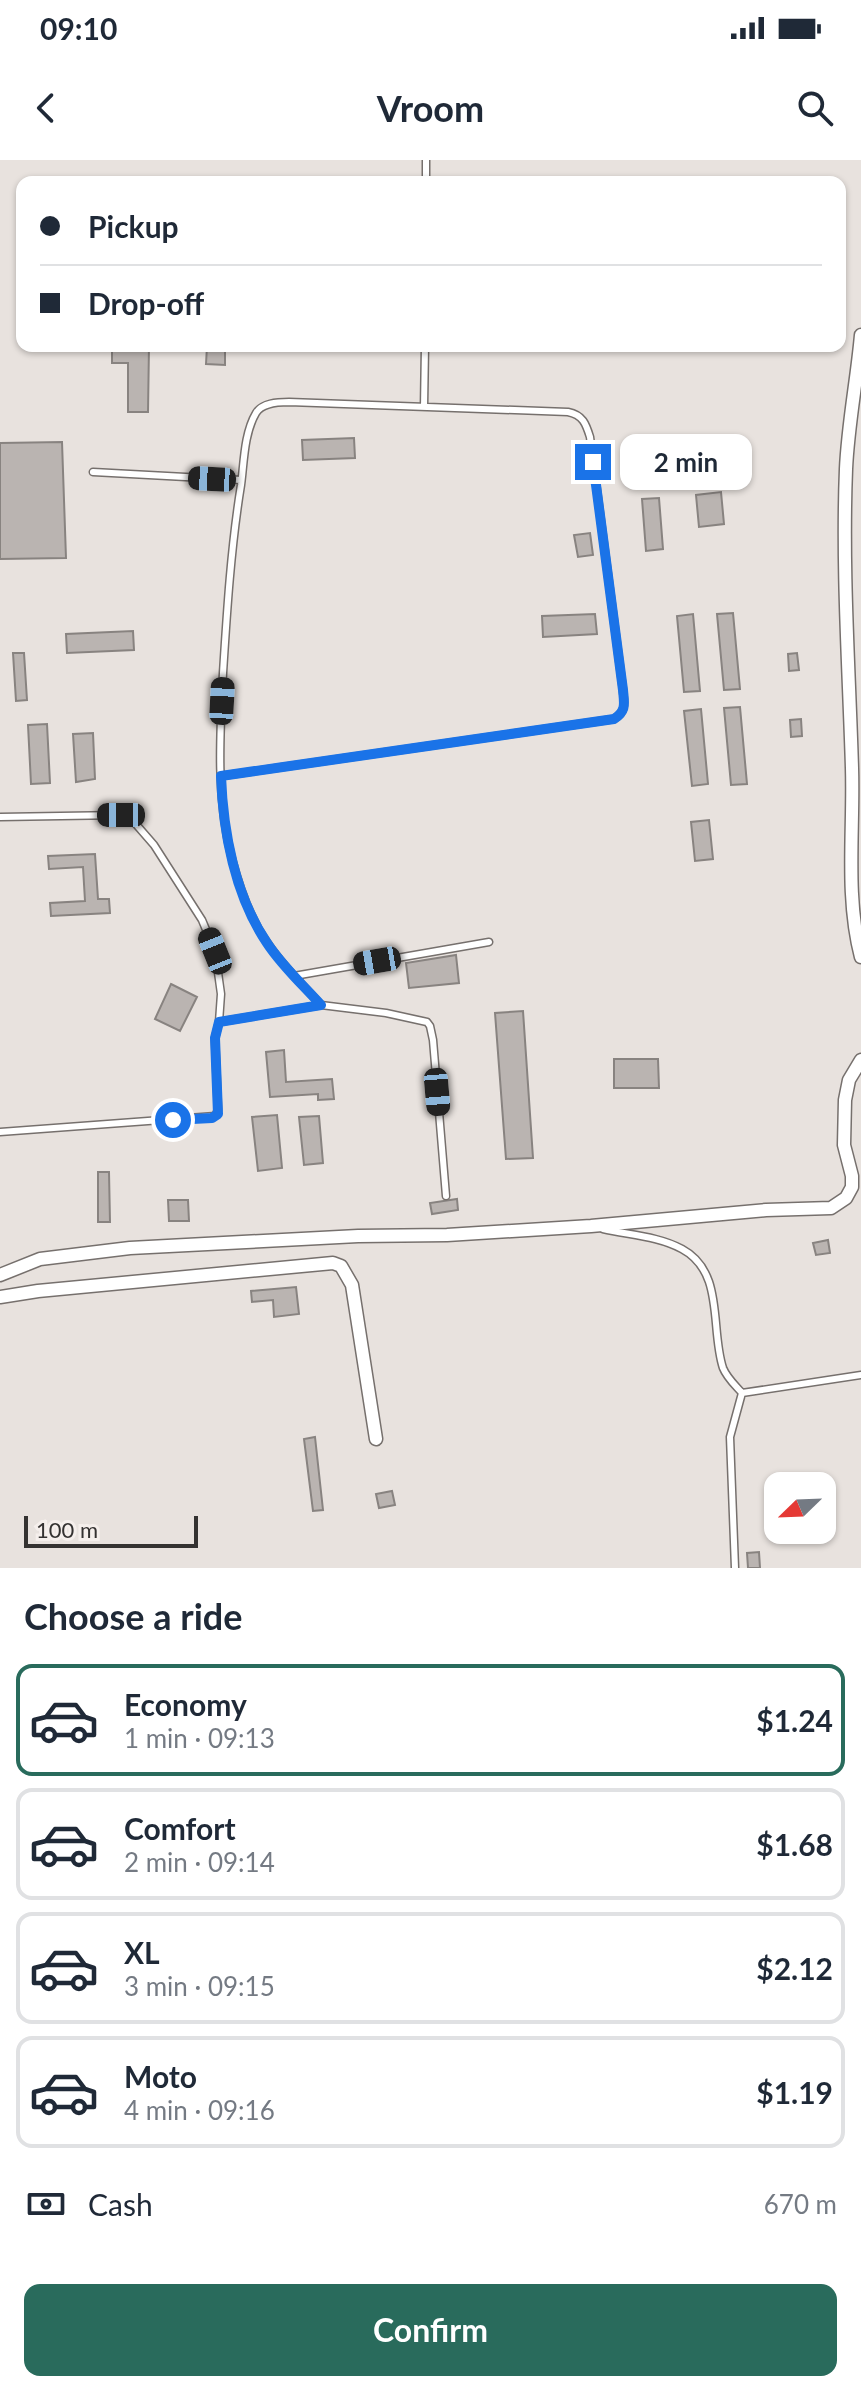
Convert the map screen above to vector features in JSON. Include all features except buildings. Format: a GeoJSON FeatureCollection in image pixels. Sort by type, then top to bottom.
{"type":"FeatureCollection","features":[{"type":"Feature","properties":{"kind":"street"},"geometry":{"type":"LineString","coordinates":[[861,335],[851,408],[846,501],[853,900],[861,957]]}},
{"type":"Feature","properties":{"kind":"street"},"geometry":{"type":"LineString","coordinates":[[0,1275],[40,1259],[130,1248],[591,1226],[766,1210],[824,1209],[837,1205],[852,1187],[844,1145],[845,1100],[849,1080],[861,1060]]}},
{"type":"Feature","properties":{"kind":"street"},"geometry":{"type":"LineString","coordinates":[[0,1297],[333,1263],[341,1266],[352,1285],[376,1439]]}},
{"type":"Feature","properties":{"kind":"lane"},"geometry":{"type":"LineString","coordinates":[[424,407],[425,352]]}},
{"type":"Feature","properties":{"kind":"lane"},"geometry":{"type":"LineString","coordinates":[[221,776],[614,719],[622,714],[625,707],[590,437],[585,422],[578,414],[289,402],[268,404],[257,411],[248,435],[234,527],[225,639],[220,733],[221,776],[225,826],[248,905],[266,942],[321,1005]]}},
{"type":"Feature","properties":{"kind":"lane"},"geometry":{"type":"LineString","coordinates":[[93,472],[241,480]]}},
{"type":"Feature","properties":{"kind":"lane"},"geometry":{"type":"LineString","coordinates":[[0,817],[121,815],[134,822],[154,845],[202,920],[215,951],[221,994],[215,1038],[218,1114],[212,1118],[0,1132]]}},
{"type":"Feature","properties":{"kind":"lane"},"geometry":{"type":"LineString","coordinates":[[294,976],[489,942]]}},
{"type":"Feature","properties":{"kind":"lane"},"geometry":{"type":"LineString","coordinates":[[219,1022],[321,1005],[414,1017],[427,1022],[430,1026],[446,1196]]}},
{"type":"Feature","properties":{"kind":"lane"},"geometry":{"type":"LineString","coordinates":[[591,1226],[647,1237],[673,1245],[693,1256],[713,1292],[720,1356],[725,1372],[742,1393]]}},
{"type":"Feature","properties":{"kind":"lane"},"geometry":{"type":"LineString","coordinates":[[742,1393],[861,1375]]}},
{"type":"Feature","properties":{"kind":"lane"},"geometry":{"type":"LineString","coordinates":[[735,1568],[730,1437],[742,1393]]}},
{"type":"Feature","properties":{"kind":"route"},"geometry":{"type":"LineString","coordinates":[[173,1120],[212,1118],[218,1114],[215,1038],[219,1022],[321,1005],[266,942],[248,905],[225,826],[221,776],[614,719],[622,714],[625,707],[593,462]]}}]}
